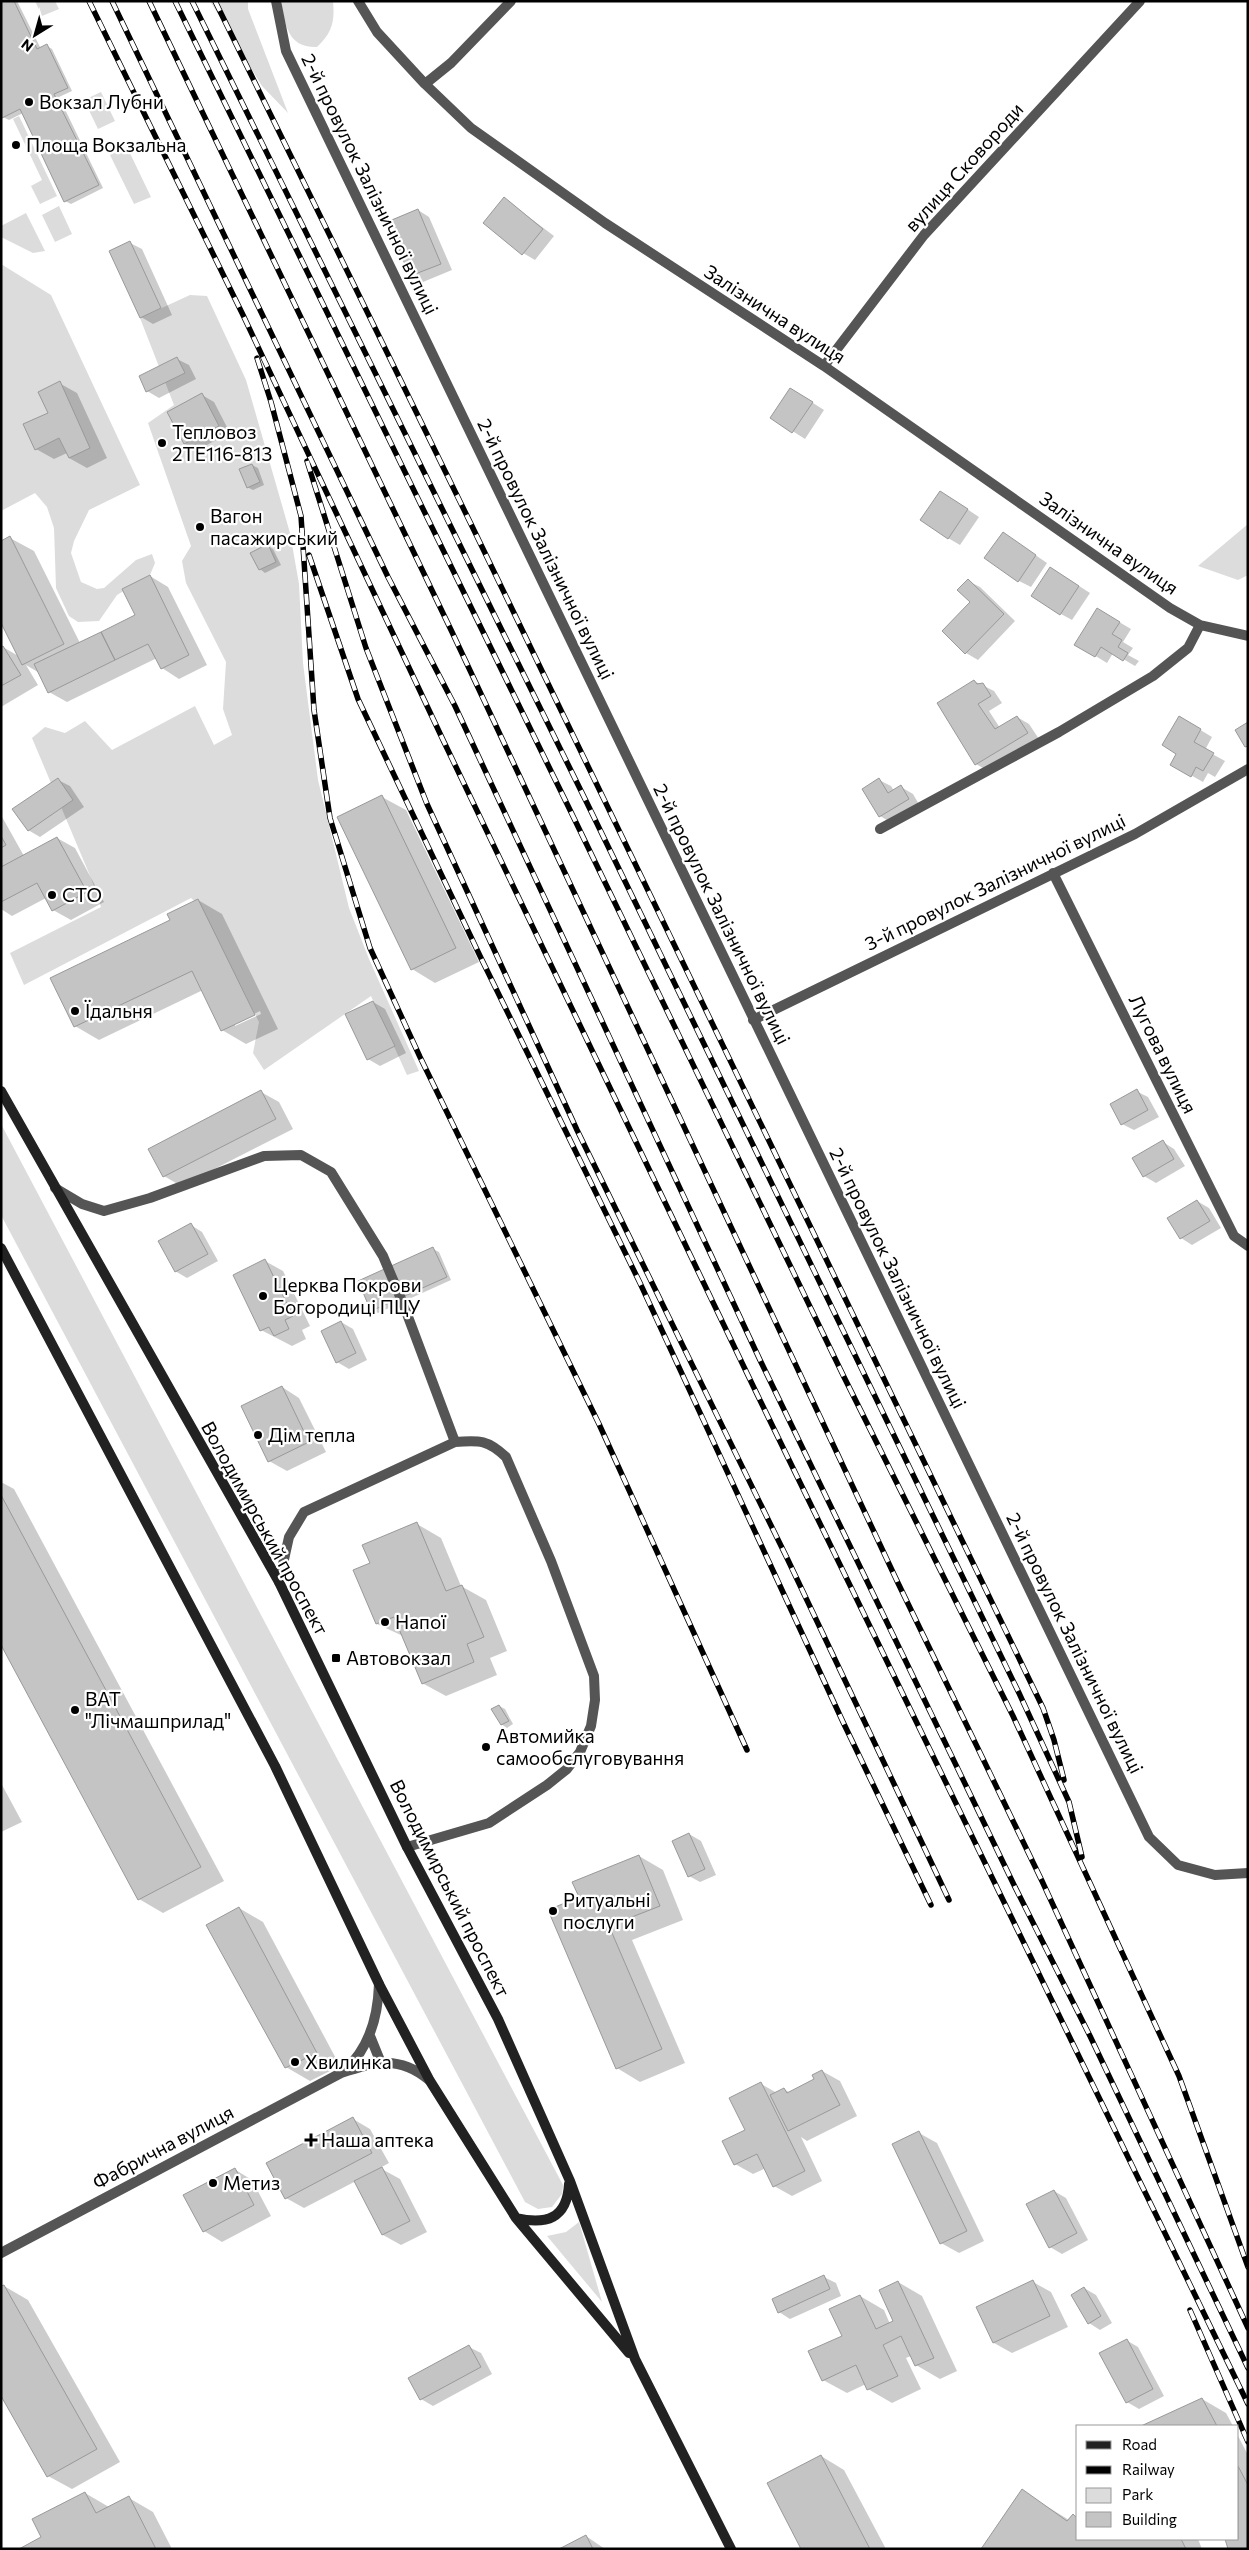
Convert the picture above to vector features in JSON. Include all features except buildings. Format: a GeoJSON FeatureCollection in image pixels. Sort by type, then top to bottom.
{"type":"FeatureCollection","features":[{"type":"Feature","properties":{"kind":"main road","name":"Володимирський проспект"},"geometry":{"type":"LineString","coordinates":[[1,1091],[279,1582],[407,1847],[498,2019],[570,2180],[635,2359],[731,2549]]}},
{"type":"Feature","properties":{"kind":"main road","name":"Володимирський проспект"},"geometry":{"type":"LineString","coordinates":[[1,1248],[275,1766],[379,1984],[430,2081],[516,2218],[635,2359]]}},
{"type":"Feature","properties":{"kind":"main road"},"geometry":{"type":"LineString","coordinates":[[516,2218],[534,2222],[549,2220],[560,2212],[569,2193],[570,2180]]}},
{"type":"Feature","properties":{"kind":"street","name":"2-й провулок Залізничної вулиці"},"geometry":{"type":"LineString","coordinates":[[276,1],[286,51],[753,1020],[1150,1837],[1178,1865],[1215,1875],[1248,1873]]}},
{"type":"Feature","properties":{"kind":"street","name":"Залізнична вулиця"},"geometry":{"type":"LineString","coordinates":[[358,1],[378,32],[425,84],[471,128],[605,223],[824,366],[1170,608],[1200,625],[1248,636]]}},
{"type":"Feature","properties":{"kind":"street"},"geometry":{"type":"LineString","coordinates":[[425,84],[451,63],[511,1]]}},
{"type":"Feature","properties":{"kind":"street","name":"вулиця Сковороди"},"geometry":{"type":"LineString","coordinates":[[824,366],[924,235],[1140,1]]}},
{"type":"Feature","properties":{"kind":"street"},"geometry":{"type":"LineString","coordinates":[[880,828],[1059,732],[1153,676],[1188,648],[1200,625]]}},
{"type":"Feature","properties":{"kind":"street","name":"3-й провулок Залізничної вулиці"},"geometry":{"type":"LineString","coordinates":[[753,1020],[1136,834],[1248,769]]}},
{"type":"Feature","properties":{"kind":"street","name":"Лугова вулиця"},"geometry":{"type":"LineString","coordinates":[[1053,873],[1234,1236],[1248,1246]]}},
{"type":"Feature","properties":{"kind":"street"},"geometry":{"type":"LineString","coordinates":[[55,1188],[82,1204],[104,1211],[150,1198],[264,1156],[301,1155],[331,1172],[384,1256],[455,1442]]}},
{"type":"Feature","properties":{"kind":"street"},"geometry":{"type":"LineString","coordinates":[[279,1582],[289,1537],[304,1512],[455,1442],[479,1440],[494,1445],[506,1457],[550,1561],[594,1676],[595,1700],[591,1726],[580,1752],[567,1769],[547,1786],[489,1823],[407,1847]]}},
{"type":"Feature","properties":{"kind":"street"},"geometry":{"type":"LineString","coordinates":[[341,2073],[354,2062],[370,2036],[376,2017],[379,1984]]}},
{"type":"Feature","properties":{"kind":"street"},"geometry":{"type":"LineString","coordinates":[[370,2036],[382,2063]]}},
{"type":"Feature","properties":{"kind":"street"},"geometry":{"type":"LineString","coordinates":[[341,2073],[366,2065],[399,2063],[416,2070],[430,2081]]}},
{"type":"Feature","properties":{"kind":"street","name":"Фабрична вулиця"},"geometry":{"type":"LineString","coordinates":[[1,2253],[341,2073]]}},
{"type":"Feature","properties":{"kind":"green space"},"geometry":{"type":"Polygon","coordinates":[[[35,1],[55,1],[59,9],[42,16],[35,1]]]}},
{"type":"Feature","properties":{"kind":"green space"},"geometry":{"type":"Polygon","coordinates":[[[210,1],[248,1],[248,9],[288,113],[262,86],[210,1]]]}},
{"type":"Feature","properties":{"kind":"green space"},"geometry":{"type":"Polygon","coordinates":[[[281,1],[333,1],[333,21],[331,27],[326,37],[317,47],[300,44],[294,39],[284,18],[281,1]]]}},
{"type":"Feature","properties":{"kind":"green space"},"geometry":{"type":"Polygon","coordinates":[[[101,92],[115,121],[98,129],[84,100],[101,92]]]}},
{"type":"Feature","properties":{"kind":"green space"},"geometry":{"type":"Polygon","coordinates":[[[19,116],[57,196],[40,204],[31,186],[42,180],[13,119],[19,116]]]}},
{"type":"Feature","properties":{"kind":"green space"},"geometry":{"type":"Polygon","coordinates":[[[127,147],[151,197],[134,204],[110,155],[127,147]]]}},
{"type":"Feature","properties":{"kind":"green space"},"geometry":{"type":"Polygon","coordinates":[[[59,206],[72,234],[55,242],[42,215],[59,206]]]}},
{"type":"Feature","properties":{"kind":"green space"},"geometry":{"type":"Polygon","coordinates":[[[26,213],[45,251],[33,253],[1,237],[1,226],[26,213]]]}},
{"type":"Feature","properties":{"kind":"green space"},"geometry":{"type":"Polygon","coordinates":[[[1,264],[51,295],[140,485],[89,510],[74,541],[71,553],[81,582],[97,589],[104,588],[136,560],[152,554],[155,563],[150,575],[117,595],[99,621],[78,622],[69,616],[56,588],[54,528],[47,507],[35,493],[1,511],[1,264]]]}},
{"type":"Feature","properties":{"kind":"green space"},"geometry":{"type":"Polygon","coordinates":[[[190,295],[207,296],[246,380],[290,533],[299,584],[303,663],[318,780],[349,908],[369,959],[419,1071],[407,1075],[371,996],[264,1070],[253,1053],[259,1022],[201,907],[191,898],[24,985],[10,953],[101,907],[91,878],[32,738],[45,727],[65,733],[85,721],[112,750],[195,706],[214,745],[232,735],[223,709],[226,662],[186,583],[182,561],[191,546],[148,423],[174,405],[140,318],[190,295]]]}},
{"type":"Feature","properties":{"kind":"green space"},"geometry":{"type":"Polygon","coordinates":[[[1248,524],[1248,575],[1238,580],[1198,566],[1248,524]]]}},
{"type":"Feature","properties":{"kind":"green space"},"geometry":{"type":"Polygon","coordinates":[[[1,1124],[563,2185],[562,2194],[552,2207],[538,2209],[525,2202],[1,1215],[1,1124]]]}},
{"type":"Feature","properties":{"kind":"green space"},"geometry":{"type":"Polygon","coordinates":[[[579,2222],[602,2302],[547,2236],[566,2232],[579,2222]]]}},
{"type":"Feature","properties":{"kind":"railway"},"geometry":{"type":"LineString","coordinates":[[89,1],[243,315],[444,742],[756,1392],[1248,2404]]}},
{"type":"Feature","properties":{"kind":"railway"},"geometry":{"type":"LineString","coordinates":[[112,1],[388,577],[455,706],[760,1360],[1015,1887],[1090,2036],[1248,2368]]}},
{"type":"Feature","properties":{"kind":"railway"},"geometry":{"type":"LineString","coordinates":[[149,1],[452,632],[898,1583],[1042,1881],[1248,2328]]}},
{"type":"Feature","properties":{"kind":"railway"},"geometry":{"type":"LineString","coordinates":[[175,1],[570,810],[844,1377],[1013,1716],[1179,2076],[1248,2267]]}},
{"type":"Feature","properties":{"kind":"railway"},"geometry":{"type":"LineString","coordinates":[[192,1],[587,803],[1019,1693],[1069,1802],[1082,1857]]}},
{"type":"Feature","properties":{"kind":"railway"},"geometry":{"type":"LineString","coordinates":[[215,1],[470,522],[1043,1708],[1054,1740],[1064,1780]]}},
{"type":"Feature","properties":{"kind":"railway"},"geometry":{"type":"LineString","coordinates":[[257,358],[271,402],[301,516],[314,710],[330,818],[370,948],[420,1057],[599,1424],[747,1750]]}},
{"type":"Feature","properties":{"kind":"railway"},"geometry":{"type":"LineString","coordinates":[[307,461],[366,648],[427,804],[577,1130],[787,1558],[949,1900]]}},
{"type":"Feature","properties":{"kind":"railway"},"geometry":{"type":"LineString","coordinates":[[309,555],[358,699],[480,956],[640,1283],[843,1722],[931,1905]]}},
{"type":"Feature","properties":{"kind":"railway"},"geometry":{"type":"LineString","coordinates":[[1190,2310],[1248,2442]]}},
{"type":"Feature","properties":{"kind":"place","name":"Вокзал Лубни"},"geometry":{"type":"Point","coordinates":[29,102]}},
{"type":"Feature","properties":{"kind":"place","name":"Площа Вокзальна"},"geometry":{"type":"Point","coordinates":[16,145]}},
{"type":"Feature","properties":{"kind":"place","name":"Тепловоз 2ТЕ116-813"},"geometry":{"type":"Point","coordinates":[162,443]}},
{"type":"Feature","properties":{"kind":"place","name":"Вагон пасажирський"},"geometry":{"type":"Point","coordinates":[200,527]}},
{"type":"Feature","properties":{"kind":"place","name":"СТО"},"geometry":{"type":"Point","coordinates":[52,895]}},
{"type":"Feature","properties":{"kind":"place","name":"Їдальня"},"geometry":{"type":"Point","coordinates":[75,1011]}},
{"type":"Feature","properties":{"kind":"place","name":"Церква Покрови Богородиці ПЦУ"},"geometry":{"type":"Point","coordinates":[263,1296]}},
{"type":"Feature","properties":{"kind":"place","name":"Дім тепла"},"geometry":{"type":"Point","coordinates":[258,1435]}},
{"type":"Feature","properties":{"kind":"place","name":"Напої"},"geometry":{"type":"Point","coordinates":[385,1622]}},
{"type":"Feature","properties":{"kind":"place","name":"Автовокзал"},"geometry":{"type":"Point","coordinates":[336,1658]}},
{"type":"Feature","properties":{"kind":"place","name":"ВАТ \"Лічмашприлад\""},"geometry":{"type":"Point","coordinates":[75,1710]}},
{"type":"Feature","properties":{"kind":"place","name":"Автомийка самообслуговування"},"geometry":{"type":"Point","coordinates":[486,1747]}},
{"type":"Feature","properties":{"kind":"place","name":"Ритуальні послуги"},"geometry":{"type":"Point","coordinates":[553,1911]}},
{"type":"Feature","properties":{"kind":"place","name":"Хвилинка"},"geometry":{"type":"Point","coordinates":[295,2062]}},
{"type":"Feature","properties":{"kind":"place","name":"Наша аптека"},"geometry":{"type":"Point","coordinates":[311,2140]}},
{"type":"Feature","properties":{"kind":"place","name":"Метиз"},"geometry":{"type":"Point","coordinates":[213,2183]}}]}
